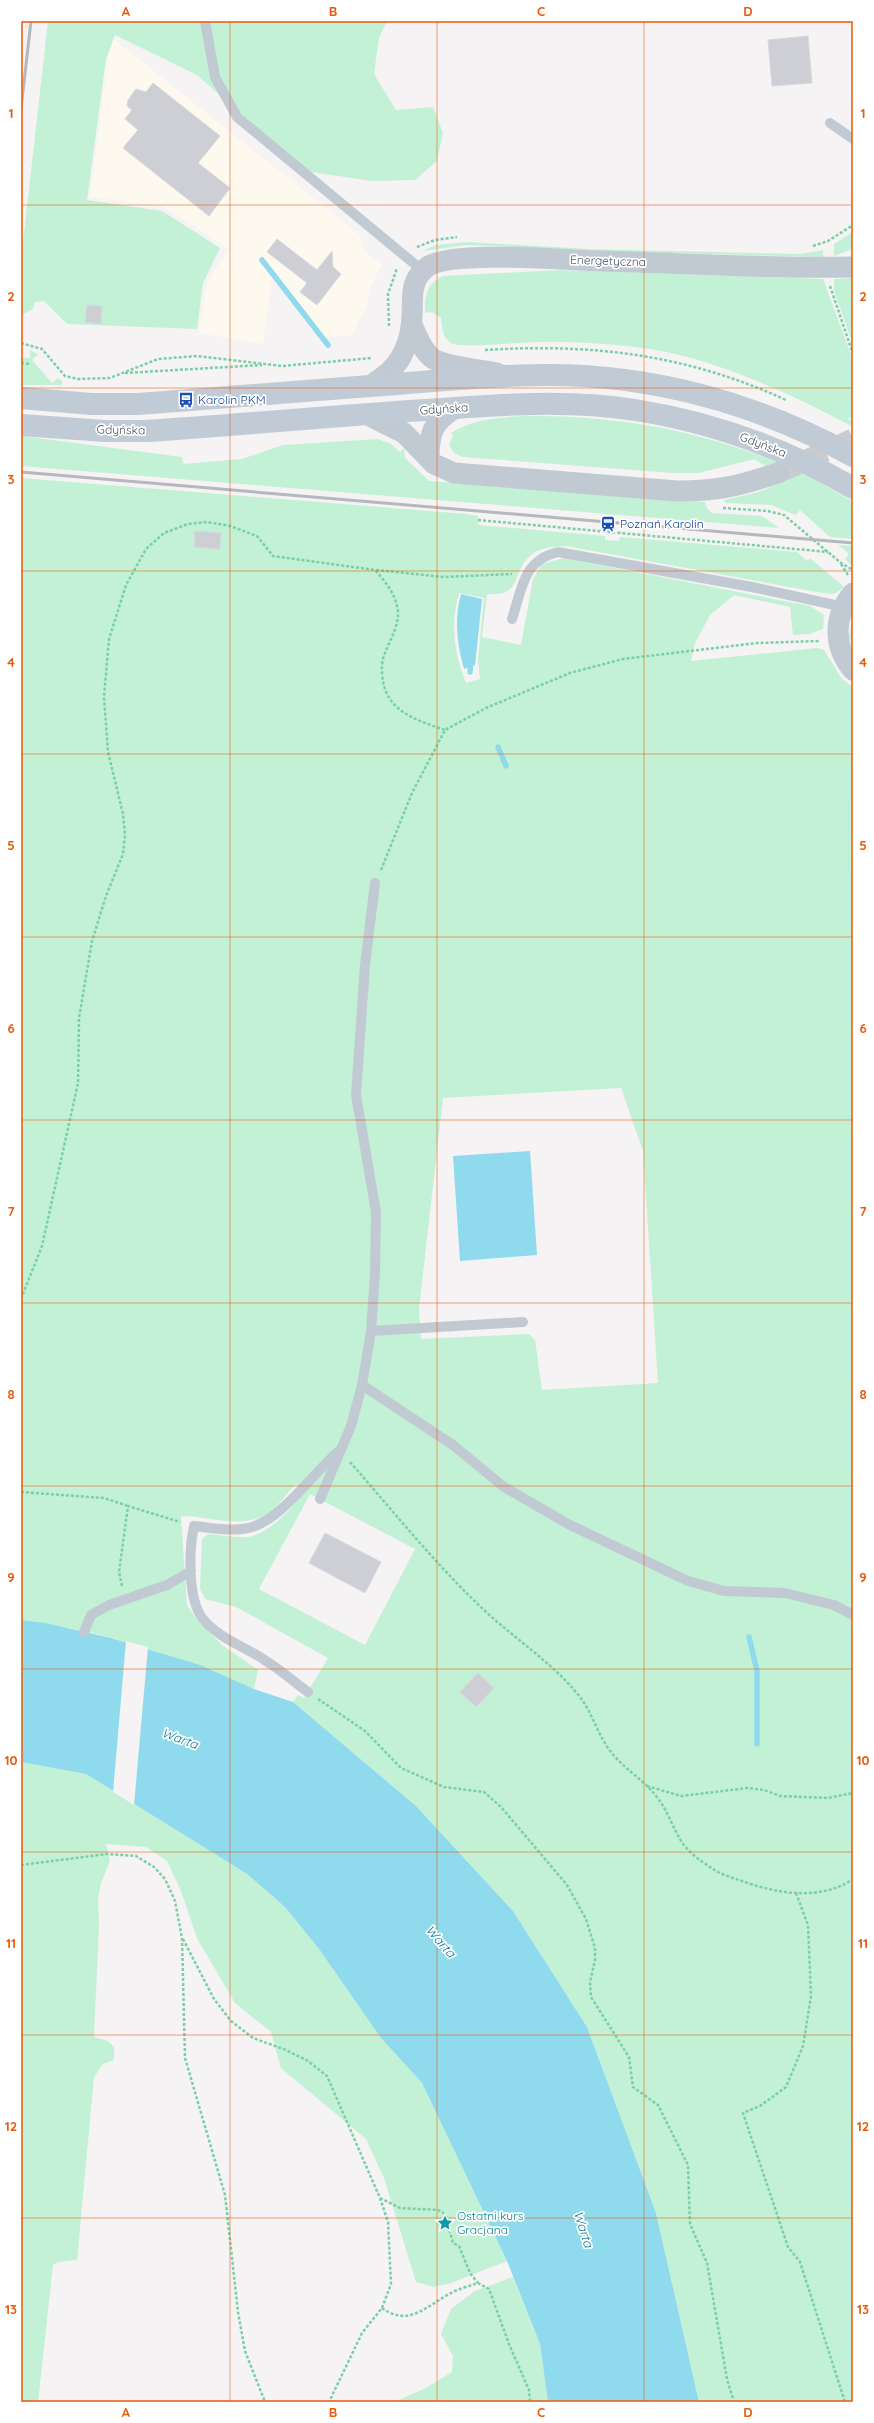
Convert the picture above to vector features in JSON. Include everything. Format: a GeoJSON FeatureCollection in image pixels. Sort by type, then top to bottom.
{"type":"FeatureCollection","features":[{"type":"Feature","properties":{"kind":"main road"},"geometry":{"type":"LineString","coordinates":[[21,398],[91,404],[138,404],[509,376],[589,377],[639,382],[690,392],[737,405],[782,422],[853,456]]}},
{"type":"Feature","properties":{"kind":"main road","name":"Gdyńska"},"geometry":{"type":"LineString","coordinates":[[21,425],[105,431],[146,431],[455,408],[534,403],[569,404],[618,408],[669,416],[718,429],[766,445],[813,466],[853,488]]}},
{"type":"Feature","properties":{"kind":"street","name":"Energetyczna"},"geometry":{"type":"LineString","coordinates":[[423,272],[430,265],[441,262],[489,259],[853,267]]}},
{"type":"Feature","properties":{"kind":"street"},"geometry":{"type":"LineString","coordinates":[[370,386],[399,360],[412,325],[412,294],[416,280],[423,272]]}},
{"type":"Feature","properties":{"kind":"street"},"geometry":{"type":"LineString","coordinates":[[412,325],[425,350],[435,360],[450,365],[461,365],[509,376]]}},
{"type":"Feature","properties":{"kind":"street"},"geometry":{"type":"LineString","coordinates":[[429,459],[429,437],[432,430],[444,415],[455,408]]}},
{"type":"Feature","properties":{"kind":"street"},"geometry":{"type":"LineString","coordinates":[[366,414],[404,433],[437,466],[454,473],[677,491],[710,491],[731,488],[778,473]]}},
{"type":"Feature","properties":{"kind":"street"},"geometry":{"type":"LineString","coordinates":[[848,594],[838,623],[838,641],[845,660],[853,670]]}},
{"type":"Feature","properties":{"kind":"lane"},"geometry":{"type":"LineString","coordinates":[[205,21],[216,77],[237,117],[423,272]]}},
{"type":"Feature","properties":{"kind":"lane"},"geometry":{"type":"LineString","coordinates":[[830,123],[853,139]]}},
{"type":"Feature","properties":{"kind":"lane"},"geometry":{"type":"LineString","coordinates":[[512,619],[528,572],[534,562],[544,555],[558,552],[736,584],[848,594]]}},
{"type":"Feature","properties":{"kind":"lane"},"geometry":{"type":"LineString","coordinates":[[320,1499],[351,1426],[362,1385],[371,1331],[375,1274],[376,1212],[356,1095],[365,965],[375,883]]}},
{"type":"Feature","properties":{"kind":"lane"},"geometry":{"type":"LineString","coordinates":[[371,1331],[523,1322]]}},
{"type":"Feature","properties":{"kind":"lane"},"geometry":{"type":"LineString","coordinates":[[362,1385],[453,1445],[504,1487],[570,1525],[688,1581],[724,1591],[785,1593],[834,1605],[853,1615]]}},
{"type":"Feature","properties":{"kind":"lane"},"geometry":{"type":"LineString","coordinates":[[308,1692],[267,1661],[217,1632],[202,1618],[194,1598],[191,1570],[194,1526],[228,1529],[254,1526],[276,1515],[321,1465],[340,1450]]}},
{"type":"Feature","properties":{"kind":"lane"},"geometry":{"type":"LineString","coordinates":[[84,1632],[91,1615],[127,1599],[168,1585],[191,1570]]}},
{"type":"Feature","properties":{"kind":"path"},"geometry":{"type":"LineString","coordinates":[[831,292],[853,354]]}},
{"type":"Feature","properties":{"kind":"path"},"geometry":{"type":"LineString","coordinates":[[21,343],[42,349],[60,372],[71,378],[107,378],[158,359],[197,356],[268,364],[122,373]]}},
{"type":"Feature","properties":{"kind":"path"},"geometry":{"type":"LineString","coordinates":[[21,363],[30,364]]}},
{"type":"Feature","properties":{"kind":"path"},"geometry":{"type":"LineString","coordinates":[[710,491],[712,497],[725,509],[768,511],[784,515],[841,563],[853,570]]}},
{"type":"Feature","properties":{"kind":"path"},"geometry":{"type":"LineString","coordinates":[[478,520],[828,552]]}},
{"type":"Feature","properties":{"kind":"path"},"geometry":{"type":"LineString","coordinates":[[21,1299],[42,1246],[78,1083],[79,1018],[92,941],[106,896],[123,854],[125,835],[123,814],[108,752],[104,697],[110,639],[126,585],[146,549],[164,533],[188,524],[207,522],[230,526],[257,536],[273,556],[444,578],[528,572]]}},
{"type":"Feature","properties":{"kind":"path"},"geometry":{"type":"LineString","coordinates":[[841,563],[848,574],[848,594]]}},
{"type":"Feature","properties":{"kind":"path"},"geometry":{"type":"LineString","coordinates":[[375,570],[390,587],[398,611],[396,629],[383,660],[382,679],[387,697],[399,710],[418,720],[445,730]]}},
{"type":"Feature","properties":{"kind":"path"},"geometry":{"type":"LineString","coordinates":[[375,883],[412,792],[445,730],[486,708],[570,673],[623,658],[757,643],[838,641]]}},
{"type":"Feature","properties":{"kind":"path"},"geometry":{"type":"LineString","coordinates":[[340,1450],[426,1550],[485,1610],[542,1657],[581,1698],[610,1750],[625,1769],[647,1786],[669,1814],[680,1840],[694,1856],[710,1867],[751,1884],[774,1891],[796,1893],[826,1891],[840,1887],[853,1879]]}},
{"type":"Feature","properties":{"kind":"path"},"geometry":{"type":"LineString","coordinates":[[21,1492],[104,1498],[194,1526]]}},
{"type":"Feature","properties":{"kind":"path"},"geometry":{"type":"LineString","coordinates":[[127,1599],[119,1572],[128,1506]]}},
{"type":"Feature","properties":{"kind":"path"},"geometry":{"type":"LineString","coordinates":[[308,1692],[365,1731],[401,1768],[444,1787],[484,1792],[501,1807],[567,1885],[586,1919],[595,1948],[595,1960],[590,1982],[591,1997],[629,2057],[634,2087],[658,2105],[688,2165],[690,2224],[707,2263],[727,2379],[734,2402]]}},
{"type":"Feature","properties":{"kind":"path"},"geometry":{"type":"LineString","coordinates":[[647,1786],[681,1796],[748,1788],[764,1790],[780,1796],[828,1798],[853,1793]]}},
{"type":"Feature","properties":{"kind":"path"},"geometry":{"type":"LineString","coordinates":[[21,1865],[107,1854],[136,1856],[154,1867],[165,1880],[175,1901],[182,1938],[185,2058],[225,2195],[238,2312],[245,2351],[265,2402]]}},
{"type":"Feature","properties":{"kind":"path"},"geometry":{"type":"LineString","coordinates":[[796,1893],[808,1925],[811,1996],[802,2046],[786,2087],[760,2106],[743,2113],[788,2247],[800,2262],[845,2402]]}},
{"type":"Feature","properties":{"kind":"path"},"geometry":{"type":"LineString","coordinates":[[182,1938],[214,1998],[231,2021],[253,2038],[303,2058],[327,2076],[380,2198],[388,2222],[392,2260],[391,2284],[382,2308],[362,2333],[329,2402]]}},
{"type":"Feature","properties":{"kind":"path"},"geometry":{"type":"LineString","coordinates":[[380,2198],[400,2208],[438,2210],[445,2214],[453,2243],[459,2246],[470,2273],[478,2283],[489,2288],[509,2344],[529,2390],[530,2402]]}},
{"type":"Feature","properties":{"kind":"path"},"geometry":{"type":"LineString","coordinates":[[382,2308],[389,2313],[402,2317],[415,2315],[450,2293],[478,2283]]}},
{"type":"Feature","properties":{"kind":"shaded area"},"geometry":{"type":"Polygon","coordinates":[[[111,37],[360,235],[364,251],[382,265],[370,287],[367,306],[351,336],[319,337],[272,278],[263,344],[199,333],[207,282],[229,249],[162,206],[90,197],[111,37]]]}},
{"type":"Feature","properties":{"kind":"green space"},"geometry":{"type":"Polygon","coordinates":[[[48,21],[387,21],[379,38],[374,74],[396,110],[433,107],[443,133],[437,161],[415,180],[372,181],[311,172],[282,150],[197,75],[115,35],[106,59],[87,200],[162,211],[220,248],[203,283],[197,329],[67,324],[44,301],[35,302],[33,309],[21,315],[21,260],[48,21]]]}},
{"type":"Feature","properties":{"kind":"green space"},"geometry":{"type":"Polygon","coordinates":[[[853,232],[853,249],[834,256],[834,244],[853,232]]]}},
{"type":"Feature","properties":{"kind":"green space"},"geometry":{"type":"Polygon","coordinates":[[[467,242],[589,249],[801,254],[823,250],[823,257],[589,251],[467,245],[422,251],[436,245],[467,242]]]}},
{"type":"Feature","properties":{"kind":"green space"},"geometry":{"type":"Polygon","coordinates":[[[559,270],[823,279],[853,360],[853,416],[848,419],[853,422],[853,427],[815,407],[758,381],[698,360],[631,346],[550,342],[457,345],[449,341],[444,335],[441,318],[432,312],[425,313],[425,301],[428,291],[437,279],[443,276],[559,270]]]}},
{"type":"Feature","properties":{"kind":"green space"},"geometry":{"type":"Polygon","coordinates":[[[853,278],[853,345],[834,291],[834,279],[853,278]]]}},
{"type":"Feature","properties":{"kind":"green space"},"geometry":{"type":"Polygon","coordinates":[[[30,350],[38,354],[32,360],[52,383],[58,378],[62,381],[62,385],[21,385],[21,358],[30,358],[30,350]]]}},
{"type":"Feature","properties":{"kind":"green space"},"geometry":{"type":"Polygon","coordinates":[[[522,416],[609,420],[652,426],[694,435],[735,447],[776,462],[815,480],[853,502],[853,539],[830,537],[800,510],[796,515],[771,505],[726,503],[724,500],[758,492],[789,480],[754,459],[698,473],[673,473],[463,457],[454,453],[449,445],[453,436],[451,433],[460,428],[476,422],[522,416]]]}},
{"type":"Feature","properties":{"kind":"green space"},"geometry":{"type":"Polygon","coordinates":[[[21,436],[182,457],[183,464],[242,459],[283,445],[378,439],[391,444],[400,452],[404,448],[405,458],[429,481],[705,502],[706,507],[712,513],[762,516],[779,528],[21,466],[21,436]]]}},
{"type":"Feature","properties":{"kind":"green space"},"geometry":{"type":"Polygon","coordinates":[[[21,478],[466,514],[478,516],[478,525],[605,536],[605,540],[619,541],[620,537],[797,552],[807,561],[810,558],[844,587],[834,594],[822,593],[566,546],[545,548],[535,552],[527,559],[522,565],[511,588],[498,594],[487,594],[482,637],[521,645],[533,579],[542,564],[564,558],[810,606],[824,615],[823,629],[810,634],[793,635],[790,607],[734,595],[710,615],[695,643],[691,661],[817,648],[824,650],[842,679],[853,687],[851,872],[853,873],[853,2402],[699,2402],[656,2213],[587,2027],[513,1911],[416,1806],[293,1702],[298,1695],[304,1698],[328,1658],[236,1607],[205,1599],[200,1589],[202,1539],[208,1534],[239,1537],[256,1535],[280,1519],[295,1504],[305,1490],[296,1484],[271,1511],[261,1517],[250,1520],[227,1521],[181,1516],[187,1605],[197,1620],[222,1645],[258,1670],[254,1689],[198,1666],[140,1646],[81,1630],[21,1620],[21,478]],[[459,593],[456,605],[454,627],[456,650],[466,683],[480,679],[478,660],[484,598],[459,593]],[[621,1088],[443,1098],[419,1309],[421,1339],[529,1334],[535,1340],[542,1390],[658,1383],[643,1151],[621,1088]],[[310,1494],[259,1589],[365,1645],[415,1549],[310,1494]]]}},
{"type":"Feature","properties":{"kind":"green space"},"geometry":{"type":"Polygon","coordinates":[[[838,545],[853,546],[853,567],[845,559],[849,554],[838,545]]]}},
{"type":"Feature","properties":{"kind":"green space"},"geometry":{"type":"Polygon","coordinates":[[[853,615],[853,649],[849,636],[853,615]]]}},
{"type":"Feature","properties":{"kind":"green space"},"geometry":{"type":"Polygon","coordinates":[[[21,1762],[86,1774],[247,1874],[285,1907],[319,1949],[381,2038],[422,2083],[507,2261],[451,2283],[433,2287],[416,2282],[384,2178],[366,2139],[281,2068],[271,2032],[235,2003],[197,1938],[181,1891],[167,1861],[146,1847],[106,1844],[110,1861],[101,1883],[98,1898],[99,1924],[94,2037],[108,2041],[114,2047],[114,2060],[103,2064],[94,2077],[77,2260],[58,2262],[53,2265],[38,2402],[21,2402],[21,1762]]]}},
{"type":"Feature","properties":{"kind":"green space"},"geometry":{"type":"Polygon","coordinates":[[[513,2277],[540,2344],[548,2402],[394,2402],[426,2388],[452,2372],[453,2356],[441,2334],[451,2309],[475,2291],[513,2277]]]}},
{"type":"Feature","properties":{"kind":"water"},"geometry":{"type":"Polygon","coordinates":[[[461,594],[482,599],[475,665],[464,669],[457,632],[461,594]]]}},
{"type":"Feature","properties":{"kind":"water"},"geometry":{"type":"Polygon","coordinates":[[[530,1151],[537,1255],[460,1261],[453,1156],[530,1151]]]}},
{"type":"Feature","properties":{"kind":"water","name":"Warta"},"geometry":{"type":"Polygon","coordinates":[[[21,1620],[46,1623],[111,1638],[200,1665],[254,1689],[293,1702],[416,1806],[513,1911],[587,2027],[656,2213],[699,2402],[548,2402],[540,2344],[507,2261],[422,2083],[381,2038],[319,1949],[285,1907],[247,1874],[86,1774],[21,1762],[21,1620]]]}},
{"type":"Feature","properties":{"kind":"pier"},"geometry":{"type":"Polygon","coordinates":[[[126,1641],[148,1647],[134,1805],[113,1792],[126,1641]]]}},
{"type":"Feature","properties":{"kind":"building"},"geometry":{"type":"Polygon","coordinates":[[[808,36],[812,83],[772,86],[768,40],[808,36]]]}},
{"type":"Feature","properties":{"kind":"building"},"geometry":{"type":"Polygon","coordinates":[[[153,83],[220,136],[198,163],[230,188],[209,216],[123,148],[138,130],[125,119],[132,110],[127,106],[128,100],[136,89],[146,92],[153,83]]]}},
{"type":"Feature","properties":{"kind":"building"},"geometry":{"type":"Polygon","coordinates":[[[277,239],[317,270],[332,251],[333,267],[341,274],[317,305],[300,292],[307,283],[267,252],[277,239]]]}},
{"type":"Feature","properties":{"kind":"building"},"geometry":{"type":"Polygon","coordinates":[[[87,305],[102,306],[101,324],[85,322],[87,305]]]}},
{"type":"Feature","properties":{"kind":"building"},"geometry":{"type":"Polygon","coordinates":[[[195,531],[221,533],[220,549],[194,547],[195,531]]]}},
{"type":"Feature","properties":{"kind":"building"},"geometry":{"type":"Polygon","coordinates":[[[325,1533],[381,1562],[365,1593],[309,1563],[325,1533]]]}},
{"type":"Feature","properties":{"kind":"building"},"geometry":{"type":"Polygon","coordinates":[[[478,1673],[494,1688],[476,1707],[460,1692],[478,1673]]]}},
{"type":"Feature","properties":{"kind":"waterway"},"geometry":{"type":"LineString","coordinates":[[262,260],[328,345]]}},
{"type":"Feature","properties":{"kind":"waterway"},"geometry":{"type":"LineString","coordinates":[[470,672],[471,659]]}},
{"type":"Feature","properties":{"kind":"waterway"},"geometry":{"type":"LineString","coordinates":[[498,747],[506,766]]}},
{"type":"Feature","properties":{"kind":"waterway"},"geometry":{"type":"LineString","coordinates":[[749,1637],[757,1671],[757,1744]]}},
{"type":"Feature","properties":{"kind":"tunnel"},"geometry":{"type":"LineString","coordinates":[[778,473],[853,439]]}},
{"type":"Feature","properties":{"kind":"railway"},"geometry":{"type":"LineString","coordinates":[[21,109],[31,21]]}},
{"type":"Feature","properties":{"kind":"railway"},"geometry":{"type":"LineString","coordinates":[[21,472],[853,543]]}},
{"type":"Feature","properties":{"kind":"place","name":"Karolin PKM"},"geometry":{"type":"Point","coordinates":[186,400]}},
{"type":"Feature","properties":{"kind":"place","name":"Poznań Karolin"},"geometry":{"type":"Point","coordinates":[608,524]}},
{"type":"Feature","properties":{"kind":"place","name":"Ostatni kurs Gracjana"},"geometry":{"type":"Point","coordinates":[445,2223]}}]}
